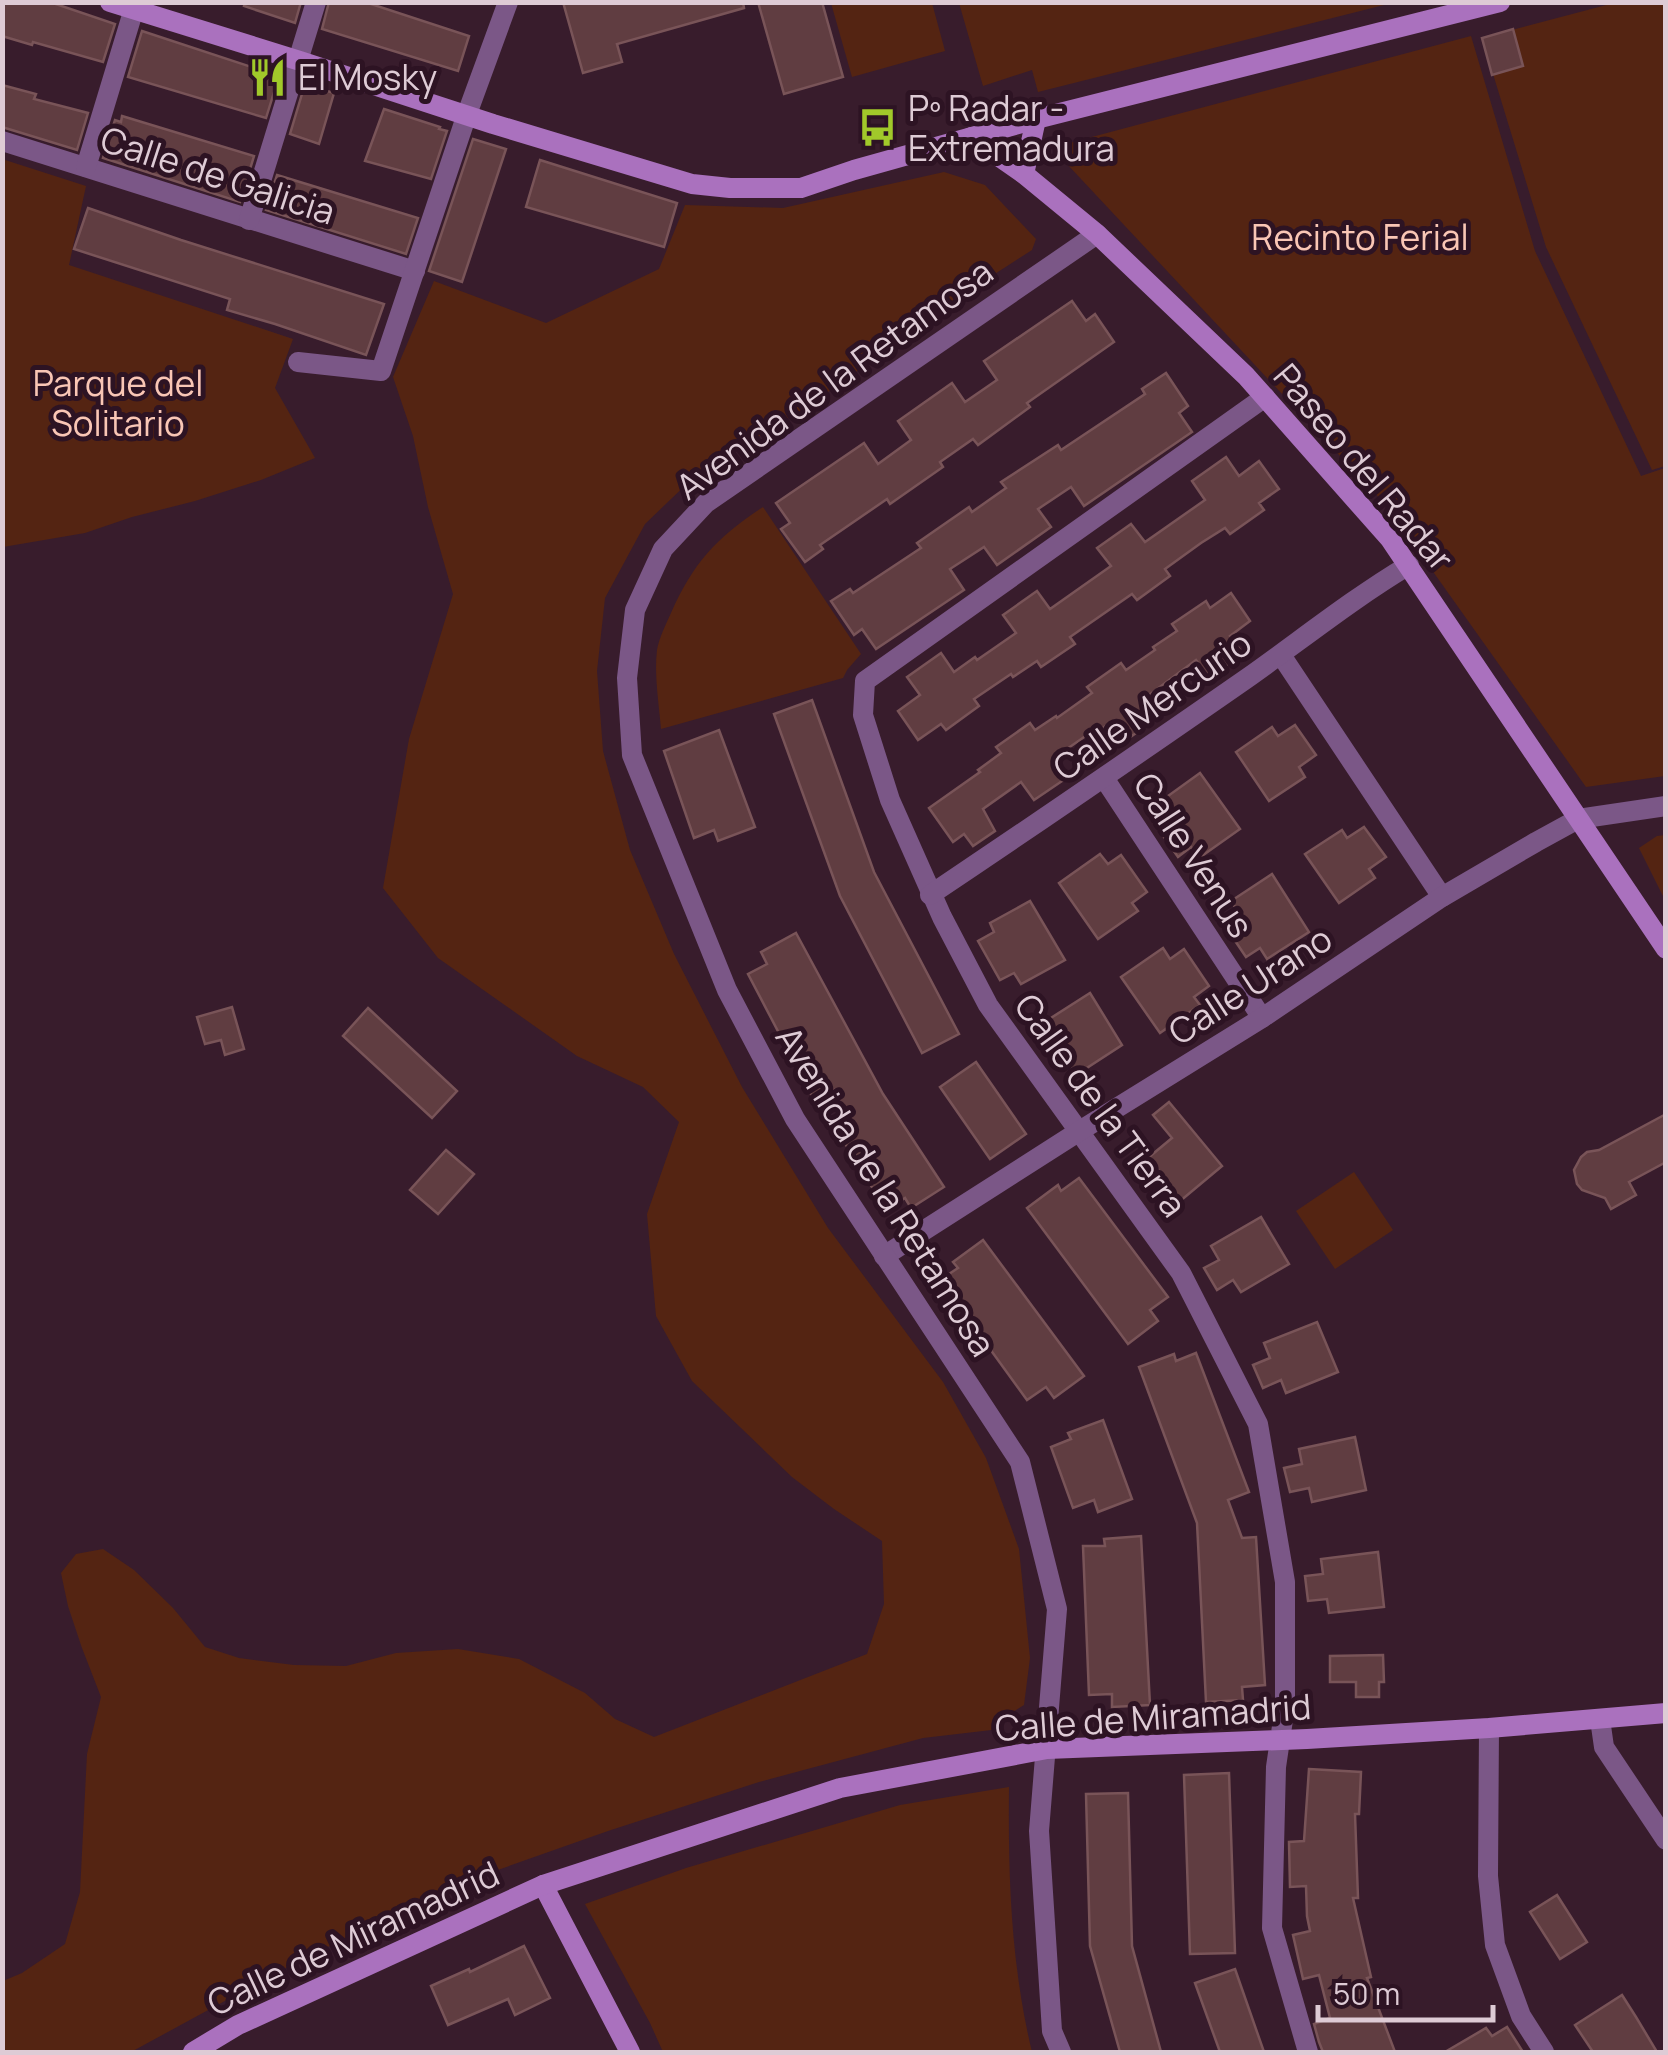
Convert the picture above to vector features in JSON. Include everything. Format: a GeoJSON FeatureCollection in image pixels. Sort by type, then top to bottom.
{"type":"FeatureCollection","features":[{"type":"Feature","properties":{"kind":"street"},"geometry":{"type":"LineString","coordinates":[[110,2],[692,184],[730,188],[801,188],[1036,119],[1500,2]]}},
{"type":"Feature","properties":{"kind":"street"},"geometry":{"type":"LineString","coordinates":[[249,220],[316,2]]}},
{"type":"Feature","properties":{"kind":"street"},"geometry":{"type":"LineString","coordinates":[[298,362],[381,371],[508,2]]}},
{"type":"Feature","properties":{"kind":"street"},"geometry":{"type":"LineString","coordinates":[[86,167],[134,7]]}},
{"type":"Feature","properties":{"kind":"street"},"geometry":{"type":"LineString","coordinates":[[1024,174],[1036,119]]}},
{"type":"Feature","properties":{"kind":"street","name":"Paseo del Radar"},"geometry":{"type":"LineString","coordinates":[[971,137],[1098,234],[1266,397],[1390,539],[1666,950]]}},
{"type":"Feature","properties":{"kind":"street","name":"Calle de Galicia"},"geometry":{"type":"LineString","coordinates":[[2,141],[414,271]]}},
{"type":"Feature","properties":{"kind":"street","name":"Avenida de la Retamosa"},"geometry":{"type":"LineString","coordinates":[[1061,2052],[1052,2031],[1039,1831],[1057,1610],[1020,1462],[795,1120],[727,990],[632,755],[627,678],[635,610],[663,549],[706,504],[1098,234]]}},
{"type":"Feature","properties":{"kind":"street","name":"Calle de la Tierra"},"geometry":{"type":"LineString","coordinates":[[1266,397],[865,681],[863,715],[890,800],[930,895],[988,1004],[1181,1274],[1258,1424],[1285,1582],[1285,1706],[1276,1767],[1272,1928],[1308,2052]]}},
{"type":"Feature","properties":{"kind":"street","name":"Calle Mercurio"},"geometry":{"type":"LineString","coordinates":[[930,895],[1409,564]]}},
{"type":"Feature","properties":{"kind":"street"},"geometry":{"type":"LineString","coordinates":[[1281,655],[1442,898]]}},
{"type":"Feature","properties":{"kind":"street","name":"Calle Venus"},"geometry":{"type":"LineString","coordinates":[[1104,778],[1262,1018]]}},
{"type":"Feature","properties":{"kind":"street","name":"Calle Urano"},"geometry":{"type":"LineString","coordinates":[[884,1256],[1262,1018],[1442,898],[1578,819],[1666,806]]}},
{"type":"Feature","properties":{"kind":"street","name":"Calle de Miramadrid"},"geometry":{"type":"LineString","coordinates":[[193,2052],[238,2026],[543,1885],[840,1788],[1047,1749],[1308,1739],[1666,1713]]}},
{"type":"Feature","properties":{"kind":"street"},"geometry":{"type":"LineString","coordinates":[[1600,1718],[1604,1747],[1666,1840]]}},
{"type":"Feature","properties":{"kind":"street"},"geometry":{"type":"LineString","coordinates":[[1489,1728],[1488,1876],[1496,1945],[1521,2016],[1544,2052]]}},
{"type":"Feature","properties":{"kind":"street","name":"Calle de Miramadrid"},"geometry":{"type":"LineString","coordinates":[[543,1885],[630,2052]]}},
{"type":"Feature","properties":{"kind":"green space"},"geometry":{"type":"Polygon","coordinates":[[[959,2],[1392,3],[1038,92],[1032,70],[983,86],[959,2]]]}},
{"type":"Feature","properties":{"kind":"green space"},"geometry":{"type":"Polygon","coordinates":[[[831,3],[932,3],[945,51],[852,77],[831,3]]]}},
{"type":"Feature","properties":{"kind":"green space"},"geometry":{"type":"Polygon","coordinates":[[[1614,3],[1665,3],[1665,466],[1652,470],[1546,247],[1482,38],[1614,3]]]}},
{"type":"Feature","properties":{"kind":"green space","name":"Recinto Ferial"},"geometry":{"type":"Polygon","coordinates":[[[1471,36],[1535,251],[1641,476],[1665,468],[1665,776],[1586,787],[1385,504],[1067,164],[1058,146],[1471,36]]]}},
{"type":"Feature","properties":{"kind":"green space","name":"Parque del Solitario"},"geometry":{"type":"Polygon","coordinates":[[[2,159],[86,186],[69,265],[293,339],[275,388],[315,458],[261,480],[85,533],[3,547],[2,159]]]}},
{"type":"Feature","properties":{"kind":"green space"},"geometry":{"type":"Polygon","coordinates":[[[944,172],[985,185],[1036,239],[1032,250],[808,406],[696,475],[645,524],[605,598],[597,671],[603,751],[630,850],[674,954],[742,1087],[828,1228],[943,1382],[986,1458],[1019,1549],[1030,1658],[1024,1705],[1008,1715],[1000,1729],[923,1738],[759,1782],[475,1878],[304,1958],[131,2052],[3,2052],[3,1981],[65,1944],[80,1892],[87,1754],[101,1697],[68,1606],[61,1573],[76,1554],[103,1549],[134,1570],[205,1647],[239,1658],[346,1666],[396,1653],[458,1649],[519,1659],[585,1693],[615,1719],[654,1737],[867,1654],[884,1604],[882,1541],[792,1477],[692,1381],[656,1316],[647,1214],[679,1122],[643,1087],[577,1056],[438,958],[383,888],[409,739],[453,594],[413,436],[393,377],[434,281],[546,323],[659,269],[685,205],[783,208],[944,172]]]}},
{"type":"Feature","properties":{"kind":"green space"},"geometry":{"type":"Polygon","coordinates":[[[763,507],[861,654],[843,678],[661,729],[656,679],[658,645],[679,595],[708,552],[763,507]]]}},
{"type":"Feature","properties":{"kind":"green space"},"geometry":{"type":"Polygon","coordinates":[[[1666,835],[1665,900],[1639,848],[1657,836],[1666,835]]]}},
{"type":"Feature","properties":{"kind":"green space"},"geometry":{"type":"Polygon","coordinates":[[[1354,1172],[1393,1230],[1335,1269],[1296,1211],[1354,1172]]]}},
{"type":"Feature","properties":{"kind":"green space"},"geometry":{"type":"Polygon","coordinates":[[[1009,1787],[1012,1921],[1019,1987],[1032,2052],[663,2052],[585,1904],[686,1868],[900,1805],[1009,1787]]]}},
{"type":"Feature","properties":{"kind":"building"},"geometry":{"type":"Polygon","coordinates":[[[2,2],[50,2],[115,24],[103,62],[2,36],[2,2]]]}},
{"type":"Feature","properties":{"kind":"building"},"geometry":{"type":"Polygon","coordinates":[[[245,2],[301,2],[295,23],[244,6],[245,2]]]}},
{"type":"Feature","properties":{"kind":"building"},"geometry":{"type":"Polygon","coordinates":[[[329,2],[365,2],[469,36],[458,71],[322,29],[329,2]]]}},
{"type":"Feature","properties":{"kind":"building"},"geometry":{"type":"Polygon","coordinates":[[[563,2],[743,2],[744,8],[617,44],[622,62],[583,73],[563,2]]]}},
{"type":"Feature","properties":{"kind":"building"},"geometry":{"type":"Polygon","coordinates":[[[758,2],[822,2],[843,77],[784,94],[758,2]]]}},
{"type":"Feature","properties":{"kind":"building"},"geometry":{"type":"Polygon","coordinates":[[[1513,29],[1523,66],[1492,75],[1482,38],[1513,29]]]}},
{"type":"Feature","properties":{"kind":"building"},"geometry":{"type":"Polygon","coordinates":[[[142,31],[279,76],[266,118],[128,77],[142,31]]]}},
{"type":"Feature","properties":{"kind":"building"},"geometry":{"type":"Polygon","coordinates":[[[305,84],[334,93],[319,144],[290,134],[305,84]]]}},
{"type":"Feature","properties":{"kind":"building"},"geometry":{"type":"Polygon","coordinates":[[[2,85],[36,94],[34,99],[88,113],[77,150],[2,127],[2,85]]]}},
{"type":"Feature","properties":{"kind":"building"},"geometry":{"type":"Polygon","coordinates":[[[384,109],[447,131],[431,179],[365,161],[384,109]]]}},
{"type":"Feature","properties":{"kind":"building"},"geometry":{"type":"Polygon","coordinates":[[[122,116],[254,156],[240,202],[103,158],[115,120],[121,122],[122,116]]]}},
{"type":"Feature","properties":{"kind":"building"},"geometry":{"type":"Polygon","coordinates":[[[473,139],[506,149],[462,282],[429,271],[473,139]]]}},
{"type":"Feature","properties":{"kind":"building"},"geometry":{"type":"Polygon","coordinates":[[[540,160],[677,203],[664,247],[526,207],[540,160]]]}},
{"type":"Feature","properties":{"kind":"building"},"geometry":{"type":"Polygon","coordinates":[[[277,175],[418,218],[406,254],[266,210],[277,175]]]}},
{"type":"Feature","properties":{"kind":"building"},"geometry":{"type":"Polygon","coordinates":[[[88,208],[384,304],[366,355],[227,310],[230,299],[74,249],[88,208]]]}},
{"type":"Feature","properties":{"kind":"building"},"geometry":{"type":"Polygon","coordinates":[[[1072,301],[1086,321],[1095,314],[1114,342],[1027,403],[1030,407],[978,445],[973,439],[940,462],[943,467],[890,504],[887,499],[820,545],[823,549],[805,562],[781,529],[790,523],[776,503],[864,443],[878,464],[911,440],[898,421],[952,383],[965,402],[997,380],[984,361],[1072,301]]]}},
{"type":"Feature","properties":{"kind":"building"},"geometry":{"type":"Polygon","coordinates":[[[1166,373],[1188,406],[1179,413],[1192,432],[1084,506],[1071,487],[1038,509],[1051,527],[997,565],[984,547],[950,569],[964,590],[876,649],[862,629],[854,635],[831,601],[850,589],[853,593],[921,548],[917,543],[969,507],[972,512],[1006,488],[1001,482],[1058,445],[1061,450],[1145,394],[1142,389],[1166,373]]]}},
{"type":"Feature","properties":{"kind":"building"},"geometry":{"type":"Polygon","coordinates":[[[1226,457],[1239,476],[1259,461],[1279,489],[1259,503],[1264,510],[1230,534],[1225,528],[1201,543],[1165,569],[1170,576],[1137,600],[1132,594],[1070,637],[1075,644],[1041,667],[1037,661],[1013,677],[1011,674],[974,699],[979,706],[946,730],[941,724],[918,740],[898,711],[920,695],[907,677],[941,653],[954,672],[975,657],[977,660],[1016,633],[1003,615],[1037,591],[1050,609],[1111,566],[1097,548],[1131,524],[1145,542],[1205,500],[1192,481],[1226,457]]]}},
{"type":"Feature","properties":{"kind":"building"},"geometry":{"type":"Polygon","coordinates":[[[1231,593],[1250,621],[1230,636],[1243,654],[1209,678],[1196,660],[1145,698],[1158,717],[1125,741],[1111,722],[1089,738],[1087,735],[1054,758],[1068,777],[1034,800],[1021,782],[983,809],[995,831],[973,846],[964,834],[953,842],[929,808],[1001,753],[996,747],[1030,723],[1035,730],[1057,718],[1092,693],[1087,687],[1121,663],[1126,670],[1155,650],[1153,647],[1177,631],[1172,624],[1206,601],[1210,608],[1231,593]]]}},
{"type":"Feature","properties":{"kind":"building"},"geometry":{"type":"Polygon","coordinates":[[[812,700],[874,872],[959,1034],[922,1053],[840,896],[774,714],[812,700]]]}},
{"type":"Feature","properties":{"kind":"building"},"geometry":{"type":"Polygon","coordinates":[[[1295,725],[1316,755],[1299,767],[1305,777],[1269,801],[1236,752],[1272,727],[1278,736],[1295,725]]]}},
{"type":"Feature","properties":{"kind":"building"},"geometry":{"type":"Polygon","coordinates":[[[719,730],[755,827],[718,841],[714,830],[694,838],[664,751],[719,730]]]}},
{"type":"Feature","properties":{"kind":"building"},"geometry":{"type":"Polygon","coordinates":[[[1200,773],[1240,829],[1199,858],[1191,847],[1178,857],[1152,820],[1166,810],[1161,801],[1200,773]]]}},
{"type":"Feature","properties":{"kind":"building"},"geometry":{"type":"Polygon","coordinates":[[[1364,827],[1386,857],[1369,869],[1375,878],[1339,903],[1305,854],[1342,830],[1347,838],[1364,827]]]}},
{"type":"Feature","properties":{"kind":"building"},"geometry":{"type":"Polygon","coordinates":[[[1100,854],[1108,864],[1121,855],[1147,892],[1132,903],[1138,911],[1098,939],[1059,883],[1100,854]]]}},
{"type":"Feature","properties":{"kind":"building"},"geometry":{"type":"Polygon","coordinates":[[[1272,874],[1309,932],[1267,959],[1260,948],[1246,957],[1221,920],[1237,910],[1231,901],[1272,874]]]}},
{"type":"Feature","properties":{"kind":"building"},"geometry":{"type":"Polygon","coordinates":[[[1030,901],[1065,960],[1021,984],[1014,973],[1000,980],[978,941],[994,932],[990,923],[1030,901]]]}},
{"type":"Feature","properties":{"kind":"building"},"geometry":{"type":"Polygon","coordinates":[[[796,933],[883,1094],[944,1187],[911,1208],[905,1198],[886,1210],[838,1132],[851,1123],[834,1090],[814,1100],[748,974],[767,964],[761,952],[796,933]]]}},
{"type":"Feature","properties":{"kind":"building"},"geometry":{"type":"Polygon","coordinates":[[[1163,948],[1170,959],[1184,949],[1209,986],[1194,997],[1200,1005],[1160,1033],[1121,977],[1163,948]]]}},
{"type":"Feature","properties":{"kind":"building"},"geometry":{"type":"Polygon","coordinates":[[[1090,993],[1122,1045],[1076,1075],[1043,1023],[1090,993]]]}},
{"type":"Feature","properties":{"kind":"building"},"geometry":{"type":"Polygon","coordinates":[[[232,1007],[244,1049],[225,1055],[221,1040],[205,1044],[197,1017],[232,1007]]]}},
{"type":"Feature","properties":{"kind":"building"},"geometry":{"type":"Polygon","coordinates":[[[368,1008],[457,1091],[432,1118],[343,1036],[368,1008]]]}},
{"type":"Feature","properties":{"kind":"building"},"geometry":{"type":"Polygon","coordinates":[[[976,1062],[1026,1134],[990,1159],[940,1087],[976,1062]]]}},
{"type":"Feature","properties":{"kind":"building"},"geometry":{"type":"Polygon","coordinates":[[[1169,1102],[1222,1166],[1179,1202],[1148,1158],[1172,1138],[1153,1115],[1169,1102]]]}},
{"type":"Feature","properties":{"kind":"building"},"geometry":{"type":"Polygon","coordinates":[[[1666,1114],[1666,1162],[1629,1182],[1636,1195],[1611,1209],[1605,1198],[1582,1190],[1574,1170],[1581,1157],[1666,1114]]]}},
{"type":"Feature","properties":{"kind":"building"},"geometry":{"type":"Polygon","coordinates":[[[446,1150],[474,1174],[438,1214],[410,1190],[446,1150]]]}},
{"type":"Feature","properties":{"kind":"building"},"geometry":{"type":"Polygon","coordinates":[[[1079,1178],[1168,1297],[1150,1310],[1158,1321],[1128,1344],[1027,1208],[1058,1185],[1061,1191],[1079,1178]]]}},
{"type":"Feature","properties":{"kind":"building"},"geometry":{"type":"Polygon","coordinates":[[[1261,1217],[1289,1264],[1241,1292],[1233,1280],[1217,1290],[1204,1268],[1219,1260],[1211,1246],[1261,1217]]]}},
{"type":"Feature","properties":{"kind":"building"},"geometry":{"type":"Polygon","coordinates":[[[983,1240],[1084,1376],[1054,1398],[1046,1387],[1027,1400],[940,1280],[958,1268],[953,1262],[983,1240]]]}},
{"type":"Feature","properties":{"kind":"building"},"geometry":{"type":"Polygon","coordinates":[[[1317,1322],[1338,1372],[1286,1393],[1281,1380],[1263,1388],[1253,1365],[1270,1358],[1264,1343],[1317,1322]]]}},
{"type":"Feature","properties":{"kind":"building"},"geometry":{"type":"Polygon","coordinates":[[[1196,1353],[1249,1492],[1228,1500],[1242,1538],[1256,1537],[1265,1685],[1242,1687],[1243,1700],[1206,1702],[1197,1523],[1139,1367],[1174,1354],[1176,1361],[1196,1353]]]}},
{"type":"Feature","properties":{"kind":"building"},"geometry":{"type":"Polygon","coordinates":[[[1103,1420],[1132,1499],[1098,1512],[1094,1500],[1073,1508],[1051,1447],[1071,1439],[1068,1433],[1103,1420]]]}},
{"type":"Feature","properties":{"kind":"building"},"geometry":{"type":"Polygon","coordinates":[[[1355,1437],[1366,1490],[1312,1502],[1309,1488],[1290,1492],[1284,1468],[1302,1464],[1299,1449],[1355,1437]]]}},
{"type":"Feature","properties":{"kind":"building"},"geometry":{"type":"Polygon","coordinates":[[[1141,1536],[1150,1705],[1112,1707],[1112,1694],[1089,1695],[1083,1546],[1105,1546],[1104,1539],[1141,1536]]]}},
{"type":"Feature","properties":{"kind":"building"},"geometry":{"type":"Polygon","coordinates":[[[1378,1552],[1384,1607],[1329,1613],[1327,1599],[1308,1601],[1305,1576],[1323,1574],[1321,1559],[1378,1552]]]}},
{"type":"Feature","properties":{"kind":"building"},"geometry":{"type":"Polygon","coordinates":[[[1383,1655],[1384,1682],[1379,1682],[1379,1697],[1356,1697],[1356,1682],[1330,1682],[1330,1656],[1383,1655]]]}},
{"type":"Feature","properties":{"kind":"building"},"geometry":{"type":"Polygon","coordinates":[[[1309,1769],[1361,1772],[1359,1814],[1355,1814],[1358,1898],[1353,1898],[1371,1977],[1367,1978],[1395,2052],[1323,2052],[1319,2042],[1314,2024],[1330,2018],[1319,1975],[1303,1979],[1293,1935],[1310,1931],[1306,1886],[1290,1887],[1289,1842],[1304,1841],[1309,1769]]]}},
{"type":"Feature","properties":{"kind":"building"},"geometry":{"type":"Polygon","coordinates":[[[1229,1773],[1235,1953],[1190,1954],[1184,1775],[1229,1773]]]}},
{"type":"Feature","properties":{"kind":"building"},"geometry":{"type":"Polygon","coordinates":[[[1128,1793],[1132,1946],[1161,2052],[1120,2052],[1090,1946],[1086,1794],[1128,1793]]]}},
{"type":"Feature","properties":{"kind":"building"},"geometry":{"type":"Polygon","coordinates":[[[1557,1895],[1587,1942],[1560,1959],[1530,1912],[1557,1895]]]}},
{"type":"Feature","properties":{"kind":"building"},"geometry":{"type":"Polygon","coordinates":[[[524,1946],[550,1998],[515,2015],[508,1999],[448,2025],[431,1986],[524,1946]]]}},
{"type":"Feature","properties":{"kind":"building"},"geometry":{"type":"Polygon","coordinates":[[[1235,1969],[1264,2052],[1220,2052],[1195,1983],[1235,1969]]]}},
{"type":"Feature","properties":{"kind":"building"},"geometry":{"type":"Polygon","coordinates":[[[1622,1995],[1657,2052],[1593,2052],[1575,2025],[1622,1995]]]}},
{"type":"Feature","properties":{"kind":"building"},"geometry":{"type":"Polygon","coordinates":[[[1507,2027],[1523,2052],[1445,2052],[1486,2028],[1492,2036],[1507,2027]]]}},
{"type":"Feature","properties":{"kind":"place","name":"El Mosky"},"geometry":{"type":"Point","coordinates":[268,77]}},
{"type":"Feature","properties":{"kind":"place","name":"Pº Radar - Extremadura"},"geometry":{"type":"Point","coordinates":[878,128]}}]}
